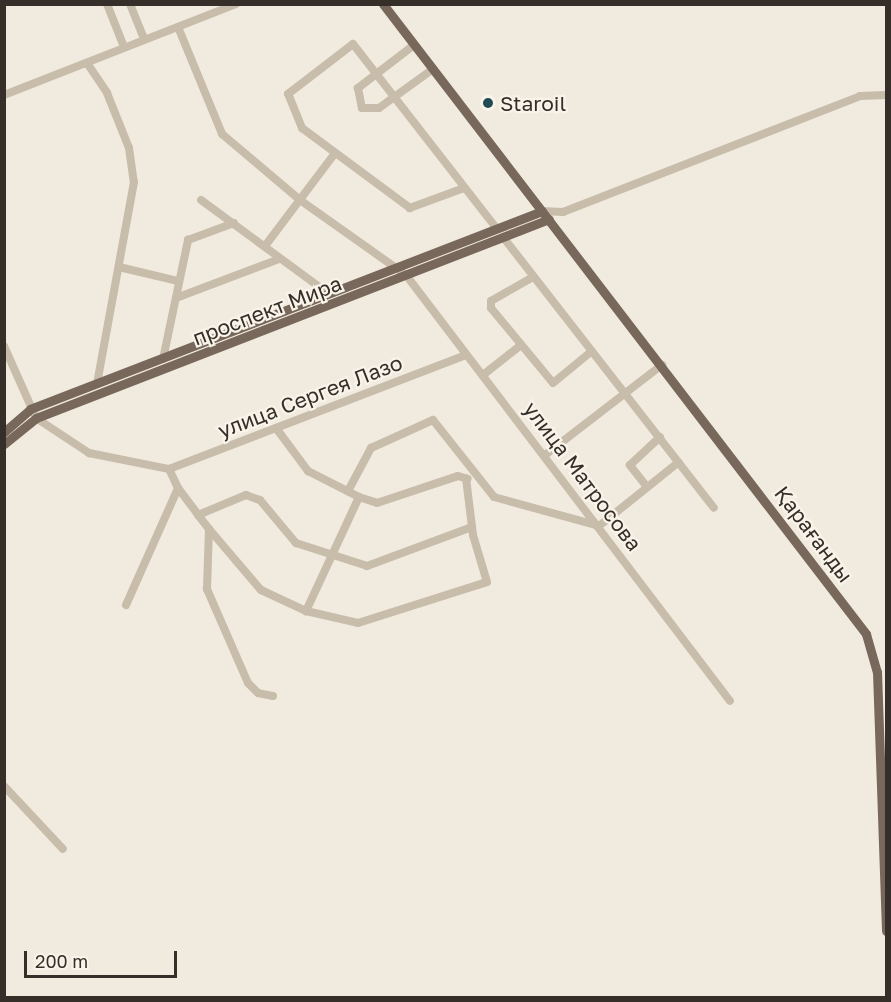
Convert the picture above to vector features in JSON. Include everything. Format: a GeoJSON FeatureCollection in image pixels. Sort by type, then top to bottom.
{"type":"FeatureCollection","features":[{"type":"Feature","properties":{"kind":"main road","name":"Қарағанды"},"geometry":{"type":"LineString","coordinates":[[383,4],[549,215],[861,626],[871,647],[886,931]]}},
{"type":"Feature","properties":{"kind":"main road","name":"проспект Мира"},"geometry":{"type":"LineString","coordinates":[[4,432],[30,409],[496,228],[549,215]]}},
{"type":"Feature","properties":{"kind":"main road","name":"проспект Мира"},"geometry":{"type":"LineString","coordinates":[[4,444],[36,418],[504,237],[549,215]]}},
{"type":"Feature","properties":{"kind":"street"},"geometry":{"type":"LineString","coordinates":[[107,4],[124,47]]}},
{"type":"Feature","properties":{"kind":"street"},"geometry":{"type":"LineString","coordinates":[[130,4],[144,39]]}},
{"type":"Feature","properties":{"kind":"street"},"geometry":{"type":"LineString","coordinates":[[4,95],[236,4]]}},
{"type":"Feature","properties":{"kind":"street"},"geometry":{"type":"LineString","coordinates":[[178,27],[222,134],[300,200],[393,269],[406,275]]}},
{"type":"Feature","properties":{"kind":"street"},"geometry":{"type":"LineString","coordinates":[[464,188],[410,208],[295,121],[288,94],[353,44],[496,228]]}},
{"type":"Feature","properties":{"kind":"street"},"geometry":{"type":"LineString","coordinates":[[414,45],[375,73],[355,95],[362,108],[369,112],[433,69]]}},
{"type":"Feature","properties":{"kind":"street"},"geometry":{"type":"LineString","coordinates":[[87,63],[107,93],[132,158],[133,192],[97,384]]}},
{"type":"Feature","properties":{"kind":"street"},"geometry":{"type":"LineString","coordinates":[[549,215],[860,96],[886,95]]}},
{"type":"Feature","properties":{"kind":"street"},"geometry":{"type":"LineString","coordinates":[[265,246],[335,153]]}},
{"type":"Feature","properties":{"kind":"street"},"geometry":{"type":"LineString","coordinates":[[201,200],[329,294]]}},
{"type":"Feature","properties":{"kind":"street"},"geometry":{"type":"LineString","coordinates":[[163,359],[176,298],[177,281],[188,240],[234,223]]}},
{"type":"Feature","properties":{"kind":"street"},"geometry":{"type":"LineString","coordinates":[[504,237],[532,277],[714,508]]}},
{"type":"Feature","properties":{"kind":"street"},"geometry":{"type":"LineString","coordinates":[[176,298],[279,259]]}},
{"type":"Feature","properties":{"kind":"street"},"geometry":{"type":"LineString","coordinates":[[119,267],[177,281]]}},
{"type":"Feature","properties":{"kind":"street","name":"улица Матросова"},"geometry":{"type":"LineString","coordinates":[[406,275],[464,356],[483,375],[545,455],[730,700]]}},
{"type":"Feature","properties":{"kind":"street"},"geometry":{"type":"LineString","coordinates":[[532,277],[491,301],[521,345],[553,383],[592,351]]}},
{"type":"Feature","properties":{"kind":"street"},"geometry":{"type":"LineString","coordinates":[[483,375],[521,345]]}},
{"type":"Feature","properties":{"kind":"street"},"geometry":{"type":"LineString","coordinates":[[4,346],[30,409],[36,418],[89,453],[169,470],[178,488],[198,515],[254,584],[306,611],[358,623],[487,582],[472,527],[466,478]]}},
{"type":"Feature","properties":{"kind":"street","name":"улица Сергея Лазо"},"geometry":{"type":"LineString","coordinates":[[169,470],[464,356]]}},
{"type":"Feature","properties":{"kind":"street"},"geometry":{"type":"LineString","coordinates":[[545,455],[662,365]]}},
{"type":"Feature","properties":{"kind":"street"},"geometry":{"type":"LineString","coordinates":[[348,491],[371,448],[433,420],[482,488]]}},
{"type":"Feature","properties":{"kind":"street"},"geometry":{"type":"LineString","coordinates":[[276,428],[308,471],[359,497],[376,503],[466,478],[518,506],[599,526],[679,462]]}},
{"type":"Feature","properties":{"kind":"street"},"geometry":{"type":"LineString","coordinates":[[647,487],[630,465],[660,437]]}},
{"type":"Feature","properties":{"kind":"street"},"geometry":{"type":"LineString","coordinates":[[126,605],[178,488]]}},
{"type":"Feature","properties":{"kind":"street"},"geometry":{"type":"LineString","coordinates":[[198,515],[246,495],[260,500],[296,543],[329,557],[367,566],[472,527]]}},
{"type":"Feature","properties":{"kind":"street"},"geometry":{"type":"LineString","coordinates":[[306,611],[329,557],[359,497]]}},
{"type":"Feature","properties":{"kind":"street"},"geometry":{"type":"LineString","coordinates":[[209,529],[207,589],[248,683],[258,693],[273,696]]}},
{"type":"Feature","properties":{"kind":"street"},"geometry":{"type":"LineString","coordinates":[[4,786],[63,849]]}},
{"type":"Feature","properties":{"kind":"place","name":"Staroil"},"geometry":{"type":"Point","coordinates":[488,103]}}]}
